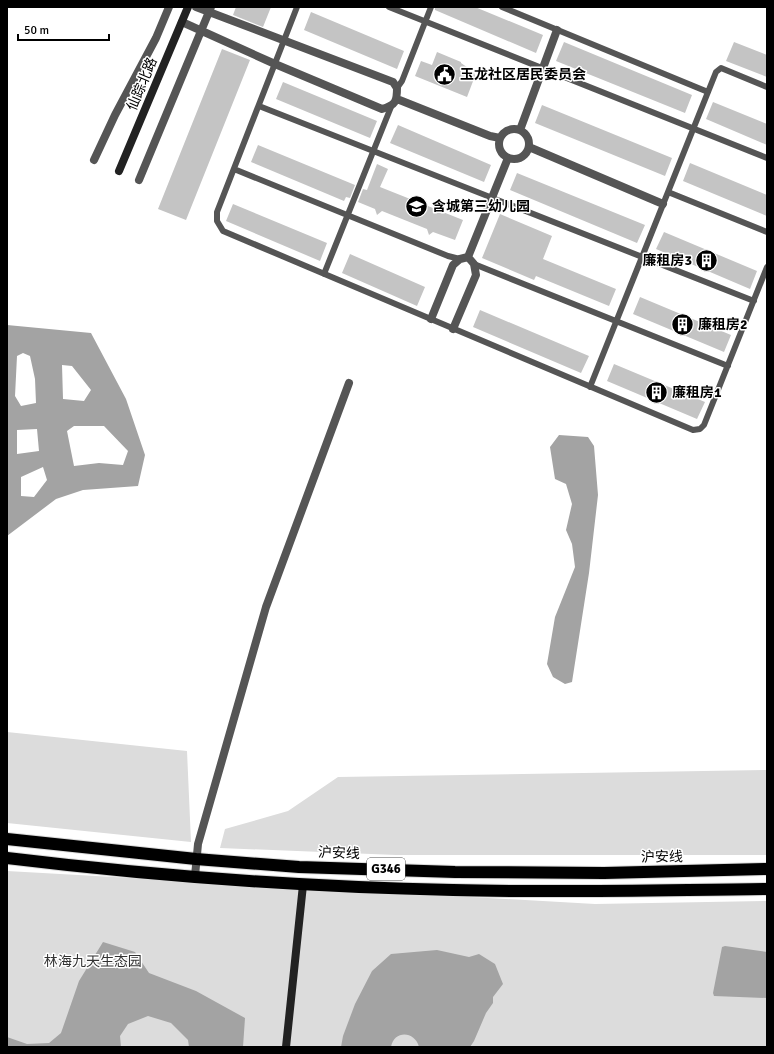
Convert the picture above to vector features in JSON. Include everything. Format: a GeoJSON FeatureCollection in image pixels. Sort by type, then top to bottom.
{"type":"FeatureCollection","features":[{"type":"Feature","properties":{"kind":"highway","name":"沪安线"},"geometry":{"type":"LineString","coordinates":[[7,839],[196,859],[299,867],[455,872],[604,873],[767,869]]}},
{"type":"Feature","properties":{"kind":"highway","name":"G346"},"geometry":{"type":"LineString","coordinates":[[7,858],[97,869],[303,885],[461,890],[603,891],[767,889]]}},
{"type":"Feature","properties":{"kind":"main road","name":"仙踪北路"},"geometry":{"type":"LineString","coordinates":[[119,171],[188,7]]}},
{"type":"Feature","properties":{"kind":"main road"},"geometry":{"type":"LineString","coordinates":[[286,1047],[303,885]]}},
{"type":"Feature","properties":{"kind":"street"},"geometry":{"type":"LineString","coordinates":[[94,160],[115,115],[156,38],[169,7]]}},
{"type":"Feature","properties":{"kind":"street"},"geometry":{"type":"LineString","coordinates":[[182,22],[382,109],[391,107],[397,99],[397,88],[393,82],[196,7]]}},
{"type":"Feature","properties":{"kind":"street"},"geometry":{"type":"LineString","coordinates":[[139,180],[211,7]]}},
{"type":"Feature","properties":{"kind":"street"},"geometry":{"type":"LineString","coordinates":[[520,130],[557,30]]}},
{"type":"Feature","properties":{"kind":"street"},"geometry":{"type":"LineString","coordinates":[[397,99],[490,136],[500,138]]}},
{"type":"Feature","properties":{"kind":"street"},"geometry":{"type":"LineString","coordinates":[[511,129],[520,130],[528,137],[529,147],[527,152],[519,158],[508,158],[504,155],[500,147],[500,138],[511,129]]}},
{"type":"Feature","properties":{"kind":"street"},"geometry":{"type":"LineString","coordinates":[[529,147],[663,204]]}},
{"type":"Feature","properties":{"kind":"street"},"geometry":{"type":"LineString","coordinates":[[468,257],[508,158]]}},
{"type":"Feature","properties":{"kind":"street"},"geometry":{"type":"LineString","coordinates":[[430,319],[454,265],[460,259],[468,257]]}},
{"type":"Feature","properties":{"kind":"street"},"geometry":{"type":"LineString","coordinates":[[453,329],[476,275],[474,264],[468,257]]}},
{"type":"Feature","properties":{"kind":"street"},"geometry":{"type":"LineString","coordinates":[[195,876],[198,844],[266,607],[349,384]]}},
{"type":"Feature","properties":{"kind":"lane"},"geometry":{"type":"LineString","coordinates":[[297,7],[217,212],[217,222],[223,231],[693,430],[700,429],[704,425],[767,267]]}},
{"type":"Feature","properties":{"kind":"lane"},"geometry":{"type":"LineString","coordinates":[[389,7],[767,158]]}},
{"type":"Feature","properties":{"kind":"lane"},"geometry":{"type":"LineString","coordinates":[[397,88],[402,81],[431,7]]}},
{"type":"Feature","properties":{"kind":"lane"},"geometry":{"type":"LineString","coordinates":[[502,7],[708,92]]}},
{"type":"Feature","properties":{"kind":"lane"},"geometry":{"type":"LineString","coordinates":[[590,387],[716,72],[721,68],[767,87]]}},
{"type":"Feature","properties":{"kind":"lane"},"geometry":{"type":"LineString","coordinates":[[259,106],[754,301]]}},
{"type":"Feature","properties":{"kind":"lane"},"geometry":{"type":"LineString","coordinates":[[324,274],[391,107]]}},
{"type":"Feature","properties":{"kind":"lane"},"geometry":{"type":"LineString","coordinates":[[234,169],[448,256],[460,259]]}},
{"type":"Feature","properties":{"kind":"lane"},"geometry":{"type":"LineString","coordinates":[[668,192],[767,232]]}},
{"type":"Feature","properties":{"kind":"lane"},"geometry":{"type":"LineString","coordinates":[[474,264],[728,366]]}},
{"type":"Feature","properties":{"kind":"green space"},"geometry":{"type":"Polygon","coordinates":[[[7,732],[187,751],[191,842],[7,823],[7,732]]]}},
{"type":"Feature","properties":{"kind":"green space"},"geometry":{"type":"Polygon","coordinates":[[[767,770],[767,855],[396,855],[220,848],[225,829],[288,811],[338,777],[767,770]]]}},
{"type":"Feature","properties":{"kind":"green space","name":"林海九天生态园"},"geometry":{"type":"Polygon","coordinates":[[[7,871],[595,904],[767,901],[767,1047],[7,1047],[7,871]]]}},
{"type":"Feature","properties":{"kind":"shaded area"},"geometry":{"type":"Polygon","coordinates":[[[7,325],[91,333],[126,399],[145,455],[138,486],[83,490],[56,499],[7,536],[7,325]],[[23,353],[17,356],[15,396],[21,406],[36,403],[35,379],[30,356],[23,353]],[[62,365],[63,399],[84,401],[91,390],[72,366],[62,365]],[[74,426],[67,431],[74,466],[99,463],[123,465],[128,451],[104,426],[74,426]],[[37,429],[17,430],[17,454],[39,451],[37,429]],[[43,467],[21,477],[21,496],[34,497],[47,480],[43,467]]]}},
{"type":"Feature","properties":{"kind":"shaded area"},"geometry":{"type":"Polygon","coordinates":[[[559,435],[588,437],[594,446],[598,495],[589,573],[572,682],[565,684],[553,677],[547,664],[555,617],[575,567],[572,544],[566,530],[572,504],[566,484],[555,479],[550,447],[559,435]]]}},
{"type":"Feature","properties":{"kind":"shaded area"},"geometry":{"type":"Polygon","coordinates":[[[103,942],[135,952],[149,973],[196,991],[245,1018],[243,1047],[189,1047],[188,1040],[171,1023],[148,1016],[128,1024],[120,1036],[121,1047],[7,1047],[7,1037],[27,1044],[49,1043],[61,1033],[79,981],[103,942]]]}},
{"type":"Feature","properties":{"kind":"shaded area"},"geometry":{"type":"Polygon","coordinates":[[[725,946],[767,952],[767,998],[714,996],[713,993],[722,947],[725,946]]]}},
{"type":"Feature","properties":{"kind":"shaded area"},"geometry":{"type":"Polygon","coordinates":[[[437,950],[469,957],[479,954],[495,964],[503,984],[493,997],[493,1003],[486,1013],[470,1047],[419,1047],[417,1042],[409,1035],[400,1035],[393,1041],[391,1047],[341,1047],[343,1036],[355,1004],[372,971],[391,954],[437,950]]]}},
{"type":"Feature","properties":{"kind":"building"},"geometry":{"type":"Polygon","coordinates":[[[236,7],[271,7],[263,27],[233,15],[236,7]]]}},
{"type":"Feature","properties":{"kind":"building"},"geometry":{"type":"Polygon","coordinates":[[[435,7],[475,7],[543,35],[536,53],[435,10],[435,7]]]}},
{"type":"Feature","properties":{"kind":"building"},"geometry":{"type":"Polygon","coordinates":[[[311,12],[404,51],[397,69],[304,30],[311,12]]]}},
{"type":"Feature","properties":{"kind":"building"},"geometry":{"type":"Polygon","coordinates":[[[564,42],[692,95],[685,113],[556,61],[564,42]]]}},
{"type":"Feature","properties":{"kind":"building"},"geometry":{"type":"Polygon","coordinates":[[[734,42],[767,55],[767,77],[726,61],[734,42]]]}},
{"type":"Feature","properties":{"kind":"building"},"geometry":{"type":"Polygon","coordinates":[[[222,49],[250,60],[186,220],[158,209],[222,49]]]}},
{"type":"Feature","properties":{"kind":"building","name":"玉龙社区居民委员会"},"geometry":{"type":"Polygon","coordinates":[[[437,52],[461,62],[474,72],[475,76],[467,97],[415,76],[421,61],[432,65],[437,52]]]}},
{"type":"Feature","properties":{"kind":"building"},"geometry":{"type":"Polygon","coordinates":[[[283,82],[377,121],[370,138],[276,99],[283,82]]]}},
{"type":"Feature","properties":{"kind":"building"},"geometry":{"type":"Polygon","coordinates":[[[713,102],[767,124],[767,145],[706,119],[713,102]]]}},
{"type":"Feature","properties":{"kind":"building"},"geometry":{"type":"Polygon","coordinates":[[[542,105],[672,158],[665,176],[535,123],[542,105]]]}},
{"type":"Feature","properties":{"kind":"building"},"geometry":{"type":"Polygon","coordinates":[[[398,125],[491,165],[484,182],[390,143],[398,125]]]}},
{"type":"Feature","properties":{"kind":"building"},"geometry":{"type":"Polygon","coordinates":[[[258,145],[355,185],[350,198],[346,197],[344,201],[251,162],[258,145]]]}},
{"type":"Feature","properties":{"kind":"building"},"geometry":{"type":"Polygon","coordinates":[[[690,163],[767,195],[767,216],[683,181],[690,163]]]}},
{"type":"Feature","properties":{"kind":"building"},"geometry":{"type":"Polygon","coordinates":[[[377,164],[388,169],[380,187],[463,220],[455,240],[433,232],[429,235],[427,229],[382,211],[377,215],[375,209],[358,202],[363,189],[367,190],[377,164]]]}},
{"type":"Feature","properties":{"kind":"building"},"geometry":{"type":"Polygon","coordinates":[[[517,173],[645,225],[637,243],[510,190],[517,173]]]}},
{"type":"Feature","properties":{"kind":"building"},"geometry":{"type":"Polygon","coordinates":[[[233,204],[327,243],[320,261],[226,221],[233,204]]]}},
{"type":"Feature","properties":{"kind":"building"},"geometry":{"type":"Polygon","coordinates":[[[500,214],[552,236],[543,259],[616,289],[609,306],[536,276],[534,280],[482,258],[500,214]]]}},
{"type":"Feature","properties":{"kind":"building","name":"廉租房3"},"geometry":{"type":"Polygon","coordinates":[[[664,232],[757,271],[750,289],[656,249],[664,232]]]}},
{"type":"Feature","properties":{"kind":"building"},"geometry":{"type":"Polygon","coordinates":[[[350,254],[425,287],[417,306],[342,273],[350,254]]]}},
{"type":"Feature","properties":{"kind":"building","name":"廉租房2"},"geometry":{"type":"Polygon","coordinates":[[[640,297],[731,335],[724,352],[633,314],[640,297]]]}},
{"type":"Feature","properties":{"kind":"building"},"geometry":{"type":"Polygon","coordinates":[[[480,310],[589,356],[581,373],[473,327],[480,310]]]}},
{"type":"Feature","properties":{"kind":"building","name":"廉租房1"},"geometry":{"type":"Polygon","coordinates":[[[614,364],[705,402],[697,419],[607,381],[614,364]]]}},
{"type":"Feature","properties":{"kind":"place","name":"玉龙社区居民委员会"},"geometry":{"type":"Point","coordinates":[445,74]}},
{"type":"Feature","properties":{"kind":"place","name":"含城第三幼儿园"},"geometry":{"type":"Point","coordinates":[417,206]}},
{"type":"Feature","properties":{"kind":"place","name":"廉租房3"},"geometry":{"type":"Point","coordinates":[707,260]}},
{"type":"Feature","properties":{"kind":"place","name":"廉租房2"},"geometry":{"type":"Point","coordinates":[682,324]}},
{"type":"Feature","properties":{"kind":"place","name":"廉租房1"},"geometry":{"type":"Point","coordinates":[656,392]}}]}
